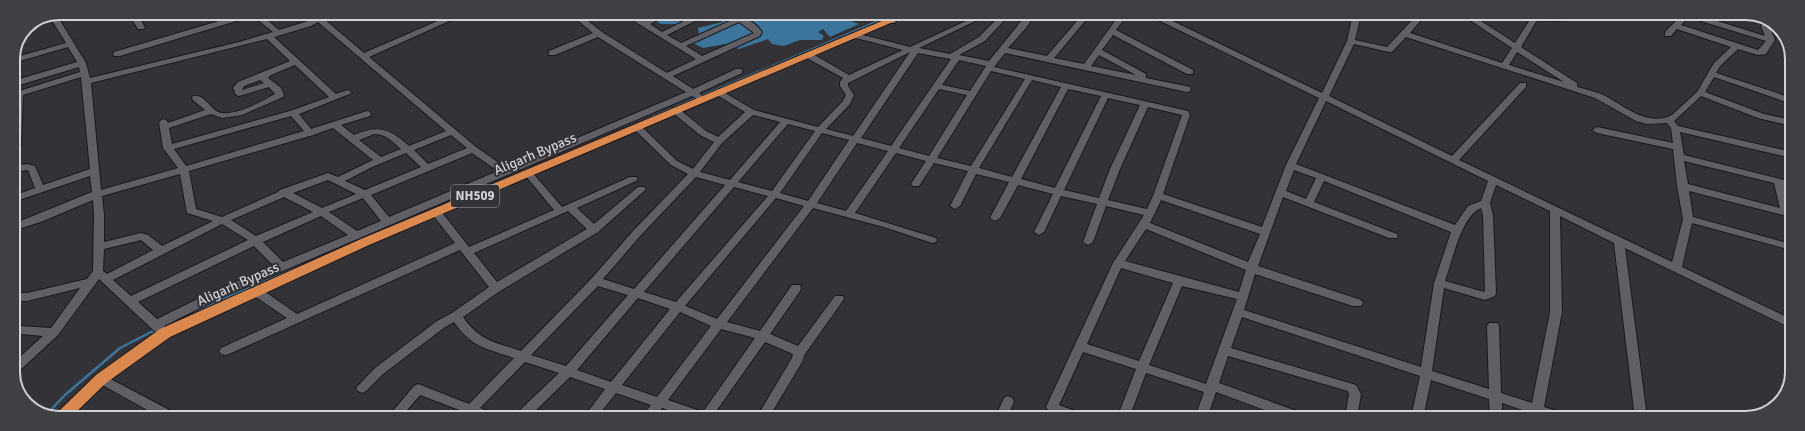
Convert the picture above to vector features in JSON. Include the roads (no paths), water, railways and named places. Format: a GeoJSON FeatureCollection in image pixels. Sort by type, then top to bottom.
{"type":"FeatureCollection","features":[{"type":"Feature","properties":{"kind":"highway","name":"Aligarh Bypass"},"geometry":{"type":"LineString","coordinates":[[68,411],[101,379],[127,359],[160,329],[257,292],[365,242],[638,128],[676,110],[698,96],[720,93],[856,35],[886,20]]}},
{"type":"Feature","properties":{"kind":"street"},"geometry":{"type":"LineString","coordinates":[[56,20],[70,44],[84,74],[95,171],[98,247],[102,276],[160,329],[220,293],[504,171],[698,96],[739,71]]}},
{"type":"Feature","properties":{"kind":"street"},"geometry":{"type":"LineString","coordinates":[[136,20],[141,27]]}},
{"type":"Feature","properties":{"kind":"street"},"geometry":{"type":"LineString","coordinates":[[117,54],[231,20]]}},
{"type":"Feature","properties":{"kind":"street"},"geometry":{"type":"LineString","coordinates":[[263,20],[275,30]]}},
{"type":"Feature","properties":{"kind":"street"},"geometry":{"type":"LineString","coordinates":[[20,94],[84,74],[227,44],[305,20]]}},
{"type":"Feature","properties":{"kind":"street"},"geometry":{"type":"LineString","coordinates":[[20,83],[204,54],[308,24],[312,20]]}},
{"type":"Feature","properties":{"kind":"street"},"geometry":{"type":"LineString","coordinates":[[320,20],[473,149],[504,171]]}},
{"type":"Feature","properties":{"kind":"street"},"geometry":{"type":"LineString","coordinates":[[364,56],[447,20]]}},
{"type":"Feature","properties":{"kind":"street"},"geometry":{"type":"LineString","coordinates":[[582,20],[599,34],[698,96]]}},
{"type":"Feature","properties":{"kind":"street"},"geometry":{"type":"LineString","coordinates":[[637,20],[702,59]]}},
{"type":"Feature","properties":{"kind":"street"},"geometry":{"type":"LineString","coordinates":[[644,24],[652,20]]}},
{"type":"Feature","properties":{"kind":"street"},"geometry":{"type":"LineString","coordinates":[[661,35],[692,20]]}},
{"type":"Feature","properties":{"kind":"street"},"geometry":{"type":"LineString","coordinates":[[680,46],[737,20]]}},
{"type":"Feature","properties":{"kind":"street"},"geometry":{"type":"LineString","coordinates":[[667,76],[757,34],[758,32],[756,29],[741,20]]}},
{"type":"Feature","properties":{"kind":"street"},"geometry":{"type":"LineString","coordinates":[[595,411],[678,307],[774,194],[820,130],[847,102],[850,95],[844,86],[844,82],[849,78],[973,20]]}},
{"type":"Feature","properties":{"kind":"street"},"geometry":{"type":"LineString","coordinates":[[848,215],[937,86],[955,57],[982,39],[1000,20]]}},
{"type":"Feature","properties":{"kind":"street"},"geometry":{"type":"LineString","coordinates":[[916,184],[990,66],[1026,20]]}},
{"type":"Feature","properties":{"kind":"street"},"geometry":{"type":"LineString","coordinates":[[1048,60],[1082,20]]}},
{"type":"Feature","properties":{"kind":"street"},"geometry":{"type":"LineString","coordinates":[[1086,67],[1120,20]]}},
{"type":"Feature","properties":{"kind":"street"},"geometry":{"type":"LineString","coordinates":[[1165,20],[1785,321]]}},
{"type":"Feature","properties":{"kind":"street"},"geometry":{"type":"LineString","coordinates":[[1203,411],[1252,267],[1291,165],[1323,96],[1351,41],[1356,20]]}},
{"type":"Feature","properties":{"kind":"street"},"geometry":{"type":"LineString","coordinates":[[1351,41],[1388,50],[1406,34],[1417,20]]}},
{"type":"Feature","properties":{"kind":"street"},"geometry":{"type":"LineString","coordinates":[[1475,20],[1517,46],[1582,91]]}},
{"type":"Feature","properties":{"kind":"street"},"geometry":{"type":"LineString","coordinates":[[1504,66],[1532,20]]}},
{"type":"Feature","properties":{"kind":"street"},"geometry":{"type":"LineString","coordinates":[[1668,34],[1682,20]]}},
{"type":"Feature","properties":{"kind":"street"},"geometry":{"type":"LineString","coordinates":[[1706,20],[1771,40]]}},
{"type":"Feature","properties":{"kind":"street"},"geometry":{"type":"LineString","coordinates":[[1765,25],[1771,40]]}},
{"type":"Feature","properties":{"kind":"street"},"geometry":{"type":"LineString","coordinates":[[1677,26],[1758,53],[1763,52],[1771,40]]}},
{"type":"Feature","properties":{"kind":"street"},"geometry":{"type":"LineString","coordinates":[[1112,31],[1190,72]]}},
{"type":"Feature","properties":{"kind":"street"},"geometry":{"type":"LineString","coordinates":[[552,53],[599,34]]}},
{"type":"Feature","properties":{"kind":"street"},"geometry":{"type":"LineString","coordinates":[[1406,34],[1603,98],[1639,119],[1672,124],[1785,153]]}},
{"type":"Feature","properties":{"kind":"street"},"geometry":{"type":"LineString","coordinates":[[856,35],[913,49],[955,57],[1030,77],[1183,112],[1186,115],[1158,196],[1147,218],[1118,263],[1052,407],[1062,411]]}},
{"type":"Feature","properties":{"kind":"street"},"geometry":{"type":"LineString","coordinates":[[269,36],[334,97]]}},
{"type":"Feature","properties":{"kind":"street"},"geometry":{"type":"LineString","coordinates":[[20,59],[70,44]]}},
{"type":"Feature","properties":{"kind":"street"},"geometry":{"type":"LineString","coordinates":[[1676,269],[1688,219],[1679,157],[1672,124],[1675,117],[1700,93],[1717,65],[1736,46]]}},
{"type":"Feature","properties":{"kind":"street"},"geometry":{"type":"LineString","coordinates":[[653,411],[810,205],[856,139],[913,49]]}},
{"type":"Feature","properties":{"kind":"street"},"geometry":{"type":"LineString","coordinates":[[1004,50],[1151,80],[1187,89]]}},
{"type":"Feature","properties":{"kind":"street"},"geometry":{"type":"LineString","coordinates":[[1098,51],[1151,80]]}},
{"type":"Feature","properties":{"kind":"street"},"geometry":{"type":"LineString","coordinates":[[808,55],[849,78]]}},
{"type":"Feature","properties":{"kind":"street"},"geometry":{"type":"LineString","coordinates":[[271,84],[244,93],[239,93],[237,88],[241,84],[295,62]]}},
{"type":"Feature","properties":{"kind":"street"},"geometry":{"type":"LineString","coordinates":[[1712,74],[1785,99]]}},
{"type":"Feature","properties":{"kind":"street"},"geometry":{"type":"LineString","coordinates":[[196,98],[217,114],[228,116],[262,104],[280,95],[278,90],[263,78],[266,75]]}},
{"type":"Feature","properties":{"kind":"street"},"geometry":{"type":"LineString","coordinates":[[954,206],[973,170],[1030,77]]}},
{"type":"Feature","properties":{"kind":"street"},"geometry":{"type":"LineString","coordinates":[[995,218],[1066,85]]}},
{"type":"Feature","properties":{"kind":"street"},"geometry":{"type":"LineString","coordinates":[[1453,161],[1523,85]]}},
{"type":"Feature","properties":{"kind":"street"},"geometry":{"type":"LineString","coordinates":[[937,86],[972,94]]}},
{"type":"Feature","properties":{"kind":"street"},"geometry":{"type":"LineString","coordinates":[[168,148],[293,113],[348,93]]}},
{"type":"Feature","properties":{"kind":"street"},"geometry":{"type":"LineString","coordinates":[[720,93],[751,112],[1014,181],[1103,201],[1147,218],[1270,275],[1357,303]]}},
{"type":"Feature","properties":{"kind":"street"},"geometry":{"type":"LineString","coordinates":[[1700,93],[1761,116],[1785,121]]}},
{"type":"Feature","properties":{"kind":"street"},"geometry":{"type":"LineString","coordinates":[[1039,232],[1106,94]]}},
{"type":"Feature","properties":{"kind":"street"},"geometry":{"type":"LineString","coordinates":[[1088,242],[1115,168],[1145,103]]}},
{"type":"Feature","properties":{"kind":"street"},"geometry":{"type":"LineString","coordinates":[[676,110],[703,133],[719,141]]}},
{"type":"Feature","properties":{"kind":"street"},"geometry":{"type":"LineString","coordinates":[[212,111],[164,124],[168,148],[184,170],[191,211],[199,215],[221,220],[257,240],[281,267]]}},
{"type":"Feature","properties":{"kind":"street"},"geometry":{"type":"LineString","coordinates":[[470,411],[596,280],[637,233],[694,173],[719,141],[751,112]]}},
{"type":"Feature","properties":{"kind":"street"},"geometry":{"type":"LineString","coordinates":[[293,113],[310,133]]}},
{"type":"Feature","properties":{"kind":"street"},"geometry":{"type":"LineString","coordinates":[[20,226],[97,194],[310,133],[367,114]]}},
{"type":"Feature","properties":{"kind":"street"},"geometry":{"type":"LineString","coordinates":[[527,411],[567,373],[734,183],[786,121]]}},
{"type":"Feature","properties":{"kind":"street"},"geometry":{"type":"LineString","coordinates":[[335,124],[380,161]]}},
{"type":"Feature","properties":{"kind":"street"},"geometry":{"type":"LineString","coordinates":[[638,128],[674,164],[694,173],[888,225],[932,240]]}},
{"type":"Feature","properties":{"kind":"street"},"geometry":{"type":"LineString","coordinates":[[1597,130],[1677,147]]}},
{"type":"Feature","properties":{"kind":"street"},"geometry":{"type":"LineString","coordinates":[[353,139],[373,132],[383,131],[407,150],[426,168]]}},
{"type":"Feature","properties":{"kind":"street"},"geometry":{"type":"LineString","coordinates":[[337,181],[380,161],[453,131]]}},
{"type":"Feature","properties":{"kind":"street"},"geometry":{"type":"LineString","coordinates":[[129,302],[257,240],[320,212],[473,149]]}},
{"type":"Feature","properties":{"kind":"street"},"geometry":{"type":"LineString","coordinates":[[1679,157],[1785,184]]}},
{"type":"Feature","properties":{"kind":"street"},"geometry":{"type":"LineString","coordinates":[[1291,165],[1457,230]]}},
{"type":"Feature","properties":{"kind":"street"},"geometry":{"type":"LineString","coordinates":[[20,168],[32,168],[40,189]]}},
{"type":"Feature","properties":{"kind":"street"},"geometry":{"type":"LineString","coordinates":[[20,196],[95,171]]}},
{"type":"Feature","properties":{"kind":"street"},"geometry":{"type":"LineString","coordinates":[[528,173],[560,211]]}},
{"type":"Feature","properties":{"kind":"street"},"geometry":{"type":"LineString","coordinates":[[20,297],[27,297],[90,282],[283,192],[328,176],[366,194],[387,221]]}},
{"type":"Feature","properties":{"kind":"street"},"geometry":{"type":"LineString","coordinates":[[1308,204],[1322,176]]}},
{"type":"Feature","properties":{"kind":"street"},"geometry":{"type":"LineString","coordinates":[[225,351],[296,319],[464,248],[560,211],[633,179]]}},
{"type":"Feature","properties":{"kind":"street"},"geometry":{"type":"LineString","coordinates":[[1439,283],[1485,296],[1491,293],[1488,215],[1485,203],[1493,180]]}},
{"type":"Feature","properties":{"kind":"street"},"geometry":{"type":"LineString","coordinates":[[1778,182],[1785,204]]}},
{"type":"Feature","properties":{"kind":"street"},"geometry":{"type":"LineString","coordinates":[[1682,186],[1785,212]]}},
{"type":"Feature","properties":{"kind":"street"},"geometry":{"type":"LineString","coordinates":[[362,388],[379,371],[434,329],[456,316],[496,288],[594,230],[641,189]]}},
{"type":"Feature","properties":{"kind":"street"},"geometry":{"type":"LineString","coordinates":[[283,192],[347,228],[355,235]]}},
{"type":"Feature","properties":{"kind":"street"},"geometry":{"type":"LineString","coordinates":[[1281,193],[1393,236]]}},
{"type":"Feature","properties":{"kind":"street"},"geometry":{"type":"LineString","coordinates":[[1158,196],[1265,232]]}},
{"type":"Feature","properties":{"kind":"street"},"geometry":{"type":"LineString","coordinates":[[1418,411],[1426,374],[1439,283],[1457,230],[1472,208],[1485,203]]}},
{"type":"Feature","properties":{"kind":"street"},"geometry":{"type":"LineString","coordinates":[[570,206],[594,230]]}},
{"type":"Feature","properties":{"kind":"street"},"geometry":{"type":"LineString","coordinates":[[1538,411],[1556,312],[1555,210]]}},
{"type":"Feature","properties":{"kind":"street"},"geometry":{"type":"LineString","coordinates":[[436,212],[496,288]]}},
{"type":"Feature","properties":{"kind":"street"},"geometry":{"type":"LineString","coordinates":[[1688,219],[1785,245]]}},
{"type":"Feature","properties":{"kind":"street"},"geometry":{"type":"LineString","coordinates":[[98,247],[141,236],[160,250]]}},
{"type":"Feature","properties":{"kind":"street"},"geometry":{"type":"LineString","coordinates":[[1619,240],[1640,411]]}},
{"type":"Feature","properties":{"kind":"street"},"geometry":{"type":"LineString","coordinates":[[1118,263],[1179,281],[1243,297]]}},
{"type":"Feature","properties":{"kind":"street"},"geometry":{"type":"LineString","coordinates":[[596,280],[678,307],[718,324],[762,336],[795,349],[799,353]]}},
{"type":"Feature","properties":{"kind":"street"},"geometry":{"type":"LineString","coordinates":[[1127,411],[1142,368],[1179,281]]}},
{"type":"Feature","properties":{"kind":"street"},"geometry":{"type":"LineString","coordinates":[[20,364],[54,332],[90,282]]}},
{"type":"Feature","properties":{"kind":"street"},"geometry":{"type":"LineString","coordinates":[[710,411],[796,288]]}},
{"type":"Feature","properties":{"kind":"street"},"geometry":{"type":"LineString","coordinates":[[257,292],[296,319]]}},
{"type":"Feature","properties":{"kind":"street"},"geometry":{"type":"LineString","coordinates":[[767,411],[798,359],[799,353],[839,299]]}},
{"type":"Feature","properties":{"kind":"street"},"geometry":{"type":"LineString","coordinates":[[1238,312],[1496,397],[1530,411]]}},
{"type":"Feature","properties":{"kind":"street"},"geometry":{"type":"LineString","coordinates":[[456,316],[466,330],[480,342],[567,373],[684,411]]}},
{"type":"Feature","properties":{"kind":"street"},"geometry":{"type":"LineString","coordinates":[[1493,326],[1496,411]]}},
{"type":"Feature","properties":{"kind":"street"},"geometry":{"type":"LineString","coordinates":[[20,330],[54,332]]}},
{"type":"Feature","properties":{"kind":"street"},"geometry":{"type":"LineString","coordinates":[[1080,346],[1142,368],[1211,387],[1281,411]]}},
{"type":"Feature","properties":{"kind":"street"},"geometry":{"type":"LineString","coordinates":[[1224,350],[1352,388],[1355,394],[1352,411]]}},
{"type":"Feature","properties":{"kind":"street"},"geometry":{"type":"LineString","coordinates":[[101,379],[160,411]]}},
{"type":"Feature","properties":{"kind":"street"},"geometry":{"type":"LineString","coordinates":[[399,411],[418,389],[461,411]]}},
{"type":"Feature","properties":{"kind":"street"},"geometry":{"type":"LineString","coordinates":[[1004,411],[1008,401]]}},
{"type":"Feature","properties":{"kind":"water"},"geometry":{"type":"Polygon","coordinates":[[[654,20],[681,20],[678,24],[661,24],[654,20]]]}},
{"type":"Feature","properties":{"kind":"water"},"geometry":{"type":"Polygon","coordinates":[[[722,20],[848,20],[859,24],[830,37],[823,29],[818,32],[824,36],[822,40],[800,40],[784,46],[772,44],[768,39],[739,49],[725,44],[703,48],[691,42],[699,34],[698,28],[722,22],[722,20]]]}},
{"type":"Feature","properties":{"kind":"waterway"},"geometry":{"type":"LineString","coordinates":[[652,117],[881,20]]}},
{"type":"Feature","properties":{"kind":"waterway"},"geometry":{"type":"LineString","coordinates":[[194,311],[311,262]]}},
{"type":"Feature","properties":{"kind":"waterway"},"geometry":{"type":"LineString","coordinates":[[51,410],[65,395],[120,348],[157,329]]}}]}
